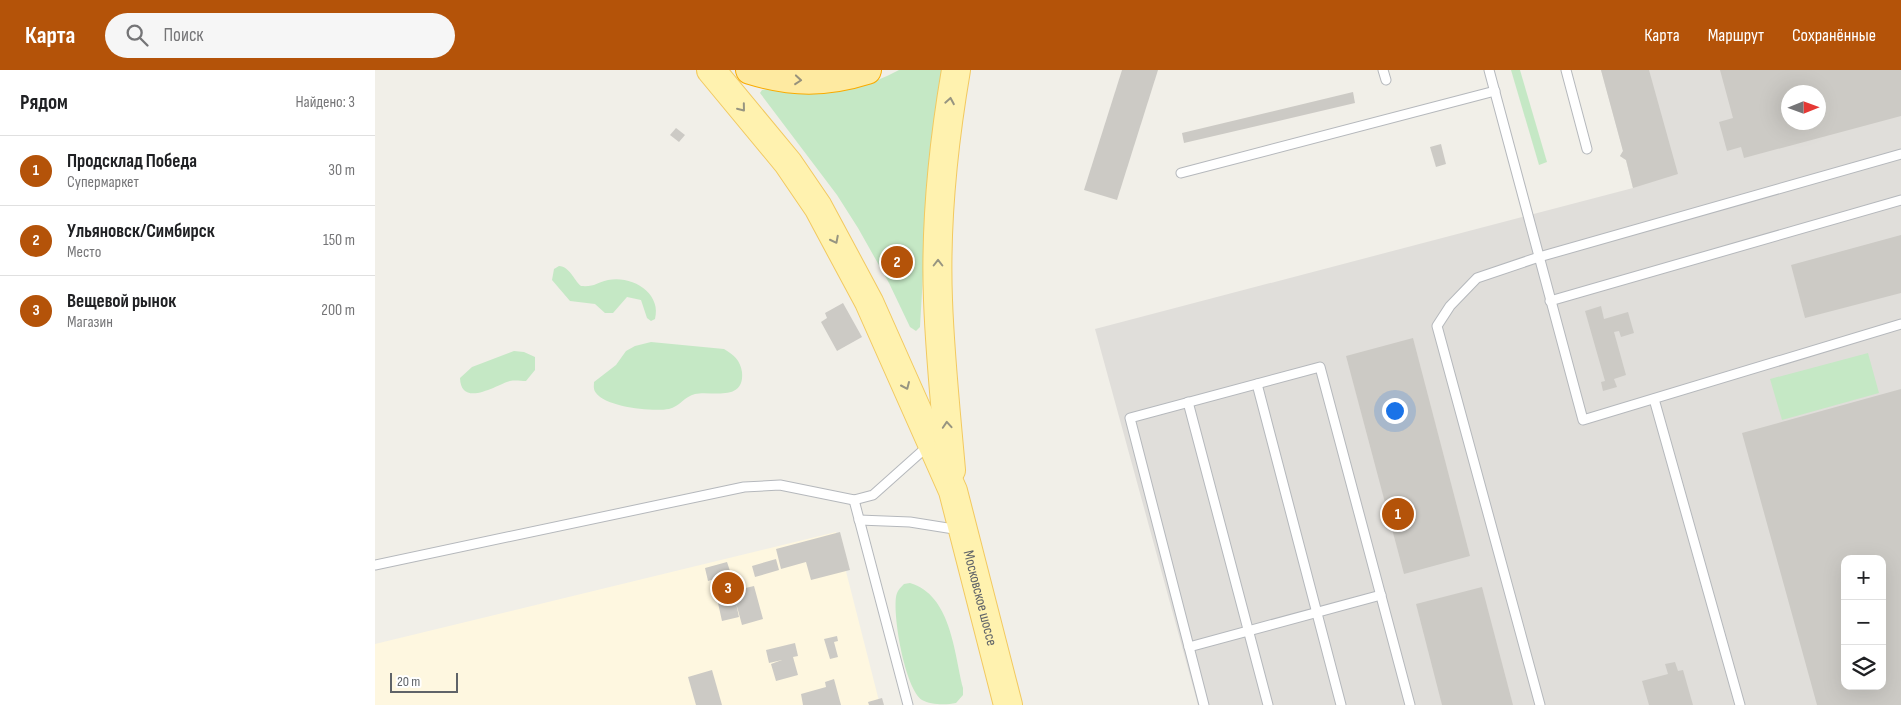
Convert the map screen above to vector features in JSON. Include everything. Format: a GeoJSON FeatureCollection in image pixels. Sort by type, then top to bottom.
{"type":"FeatureCollection","features":[{"type":"Feature","properties":{"kind":"highway"},"geometry":{"type":"LineString","coordinates":[[750,70],[772,77],[804,81],[837,79],[867,70]]}},
{"type":"Feature","properties":{"kind":"main road"},"geometry":{"type":"LineString","coordinates":[[711,70],[788,163],[818,207],[869,302],[953,491]]}},
{"type":"Feature","properties":{"kind":"main road"},"geometry":{"type":"LineString","coordinates":[[953,491],[938,300],[938,241],[945,129],[956,70]]}},
{"type":"Feature","properties":{"kind":"main road","name":"Московское шоссе"},"geometry":{"type":"LineString","coordinates":[[953,491],[1008,705]]}},
{"type":"Feature","properties":{"kind":"lane"},"geometry":{"type":"LineString","coordinates":[[1383,70],[1386,80]]}},
{"type":"Feature","properties":{"kind":"lane"},"geometry":{"type":"LineString","coordinates":[[1489,70],[1583,420],[1901,324]]}},
{"type":"Feature","properties":{"kind":"lane"},"geometry":{"type":"LineString","coordinates":[[1566,70],[1587,149]]}},
{"type":"Feature","properties":{"kind":"lane"},"geometry":{"type":"LineString","coordinates":[[1181,173],[1495,91]]}},
{"type":"Feature","properties":{"kind":"lane"},"geometry":{"type":"LineString","coordinates":[[1540,705],[1437,326],[1450,306],[1477,278],[1539,257],[1901,154]]}},
{"type":"Feature","properties":{"kind":"lane"},"geometry":{"type":"LineString","coordinates":[[1551,301],[1901,200]]}},
{"type":"Feature","properties":{"kind":"lane"},"geometry":{"type":"LineString","coordinates":[[1204,705],[1130,418],[1320,367],[1410,705]]}},
{"type":"Feature","properties":{"kind":"lane"},"geometry":{"type":"LineString","coordinates":[[1257,384],[1341,705]]}},
{"type":"Feature","properties":{"kind":"lane"},"geometry":{"type":"LineString","coordinates":[[1653,399],[1740,705]]}},
{"type":"Feature","properties":{"kind":"lane"},"geometry":{"type":"LineString","coordinates":[[1188,402],[1268,705]]}},
{"type":"Feature","properties":{"kind":"lane"},"geometry":{"type":"LineString","coordinates":[[375,565],[744,487],[780,485],[854,500],[873,495],[931,443]]}},
{"type":"Feature","properties":{"kind":"lane"},"geometry":{"type":"LineString","coordinates":[[854,500],[908,705]]}},
{"type":"Feature","properties":{"kind":"lane"},"geometry":{"type":"LineString","coordinates":[[859,520],[910,522],[963,530]]}},
{"type":"Feature","properties":{"kind":"lane"},"geometry":{"type":"LineString","coordinates":[[1189,646],[1381,596]]}},
{"type":"Feature","properties":{"kind":"shaded area"},"geometry":{"type":"Polygon","coordinates":[[[1601,70],[1901,70],[1901,705],[1198,705],[1095,329],[1633,188],[1626,160],[1620,156],[1623,151],[1601,70]]]}},
{"type":"Feature","properties":{"kind":"shaded area"},"geometry":{"type":"Polygon","coordinates":[[[836,532],[880,705],[375,705],[375,644],[836,532]]]}},
{"type":"Feature","properties":{"kind":"green space"},"geometry":{"type":"Polygon","coordinates":[[[899,70],[952,70],[925,240],[920,327],[916,331],[910,327],[889,283],[837,195],[760,93],[762,90],[768,89],[835,90],[868,83],[899,70]]]}},
{"type":"Feature","properties":{"kind":"green space"},"geometry":{"type":"Polygon","coordinates":[[[1511,70],[1520,70],[1547,162],[1539,165],[1511,70]]]}},
{"type":"Feature","properties":{"kind":"green space"},"geometry":{"type":"Polygon","coordinates":[[[559,266],[569,271],[581,286],[617,279],[635,283],[650,294],[654,301],[655,319],[651,321],[647,318],[641,300],[627,297],[613,313],[605,313],[595,304],[570,301],[552,280],[554,269],[559,266]]]}},
{"type":"Feature","properties":{"kind":"green space"},"geometry":{"type":"Polygon","coordinates":[[[651,342],[724,349],[734,356],[740,364],[742,372],[741,382],[738,388],[732,392],[695,394],[673,408],[661,410],[619,405],[601,398],[594,389],[594,382],[616,365],[626,351],[635,346],[651,342]]]}},
{"type":"Feature","properties":{"kind":"green space"},"geometry":{"type":"Polygon","coordinates":[[[514,351],[524,352],[535,357],[535,370],[526,381],[510,381],[489,390],[473,393],[467,392],[462,387],[460,378],[472,367],[514,351]]]}},
{"type":"Feature","properties":{"kind":"green space"},"geometry":{"type":"Polygon","coordinates":[[[1868,353],[1879,393],[1782,420],[1770,379],[1868,353]]]}},
{"type":"Feature","properties":{"kind":"green space"},"geometry":{"type":"Polygon","coordinates":[[[910,583],[924,589],[934,599],[949,626],[963,688],[963,695],[956,703],[939,704],[922,700],[910,682],[898,636],[896,597],[904,584],[910,583]]]}},
{"type":"Feature","properties":{"kind":"building"},"geometry":{"type":"Polygon","coordinates":[[[1122,70],[1158,70],[1117,200],[1084,190],[1122,70]]]}},
{"type":"Feature","properties":{"kind":"building"},"geometry":{"type":"Polygon","coordinates":[[[1601,70],[1649,70],[1678,174],[1633,188],[1626,160],[1620,156],[1623,151],[1601,70]]]}},
{"type":"Feature","properties":{"kind":"building"},"geometry":{"type":"Polygon","coordinates":[[[1720,70],[1901,70],[1901,116],[1744,158],[1741,147],[1727,151],[1719,122],[1733,118],[1720,70]]]}},
{"type":"Feature","properties":{"kind":"building"},"geometry":{"type":"Polygon","coordinates":[[[1353,92],[1355,103],[1184,143],[1182,133],[1353,92]]]}},
{"type":"Feature","properties":{"kind":"building"},"geometry":{"type":"Polygon","coordinates":[[[676,128],[685,135],[679,142],[670,135],[676,128]]]}},
{"type":"Feature","properties":{"kind":"building"},"geometry":{"type":"Polygon","coordinates":[[[1441,144],[1446,164],[1436,167],[1430,147],[1441,144]]]}},
{"type":"Feature","properties":{"kind":"building"},"geometry":{"type":"Polygon","coordinates":[[[1901,235],[1901,293],[1805,318],[1791,265],[1901,235]]]}},
{"type":"Feature","properties":{"kind":"building"},"geometry":{"type":"Polygon","coordinates":[[[843,303],[862,337],[837,351],[821,322],[827,318],[825,313],[843,303]]]}},
{"type":"Feature","properties":{"kind":"building"},"geometry":{"type":"Polygon","coordinates":[[[1601,306],[1604,319],[1628,312],[1634,333],[1621,337],[1619,331],[1614,332],[1626,375],[1614,379],[1617,387],[1603,391],[1601,382],[1605,381],[1585,311],[1601,306]]]}},
{"type":"Feature","properties":{"kind":"building"},"geometry":{"type":"Polygon","coordinates":[[[1413,338],[1470,556],[1404,574],[1346,356],[1413,338]]]}},
{"type":"Feature","properties":{"kind":"building"},"geometry":{"type":"Polygon","coordinates":[[[1901,389],[1901,705],[1817,705],[1742,433],[1901,389]]]}},
{"type":"Feature","properties":{"kind":"building"},"geometry":{"type":"Polygon","coordinates":[[[840,532],[850,570],[811,580],[806,562],[781,569],[776,549],[840,532]]]}},
{"type":"Feature","properties":{"kind":"building"},"geometry":{"type":"Polygon","coordinates":[[[776,559],[779,570],[755,577],[752,566],[776,559]]]}},
{"type":"Feature","properties":{"kind":"building"},"geometry":{"type":"Polygon","coordinates":[[[727,562],[731,574],[708,581],[705,568],[727,562]]]}},
{"type":"Feature","properties":{"kind":"building"},"geometry":{"type":"Polygon","coordinates":[[[754,586],[763,619],[742,625],[736,603],[739,617],[722,621],[718,603],[735,598],[733,591],[754,586]]]}},
{"type":"Feature","properties":{"kind":"building"},"geometry":{"type":"Polygon","coordinates":[[[1482,587],[1513,705],[1442,705],[1416,604],[1482,587]]]}},
{"type":"Feature","properties":{"kind":"building"},"geometry":{"type":"Polygon","coordinates":[[[837,636],[838,641],[834,642],[838,657],[830,659],[824,639],[837,636]]]}},
{"type":"Feature","properties":{"kind":"building"},"geometry":{"type":"Polygon","coordinates":[[[795,643],[798,656],[793,657],[798,675],[776,681],[771,664],[782,660],[769,663],[766,650],[795,643]]]}},
{"type":"Feature","properties":{"kind":"building"},"geometry":{"type":"Polygon","coordinates":[[[1675,662],[1678,671],[1683,670],[1693,705],[1649,705],[1642,681],[1668,674],[1665,664],[1675,662]]]}},
{"type":"Feature","properties":{"kind":"building"},"geometry":{"type":"Polygon","coordinates":[[[712,670],[722,705],[696,705],[688,677],[712,670]]]}},
{"type":"Feature","properties":{"kind":"building"},"geometry":{"type":"Polygon","coordinates":[[[834,679],[841,705],[803,705],[801,694],[826,687],[825,682],[834,679]]]}},
{"type":"Feature","properties":{"kind":"building"},"geometry":{"type":"Polygon","coordinates":[[[882,698],[884,705],[869,705],[868,702],[882,698]]]}},
{"type":"Feature","properties":{"kind":"place","name":"Ульяновск/Симбирск"},"geometry":{"type":"Point","coordinates":[897,262]}},
{"type":"Feature","properties":{"kind":"place","name":"Продсклад Победа"},"geometry":{"type":"Point","coordinates":[1398,514]}},
{"type":"Feature","properties":{"kind":"place","name":"Вещевой рынок"},"geometry":{"type":"Point","coordinates":[728,588]}}]}
